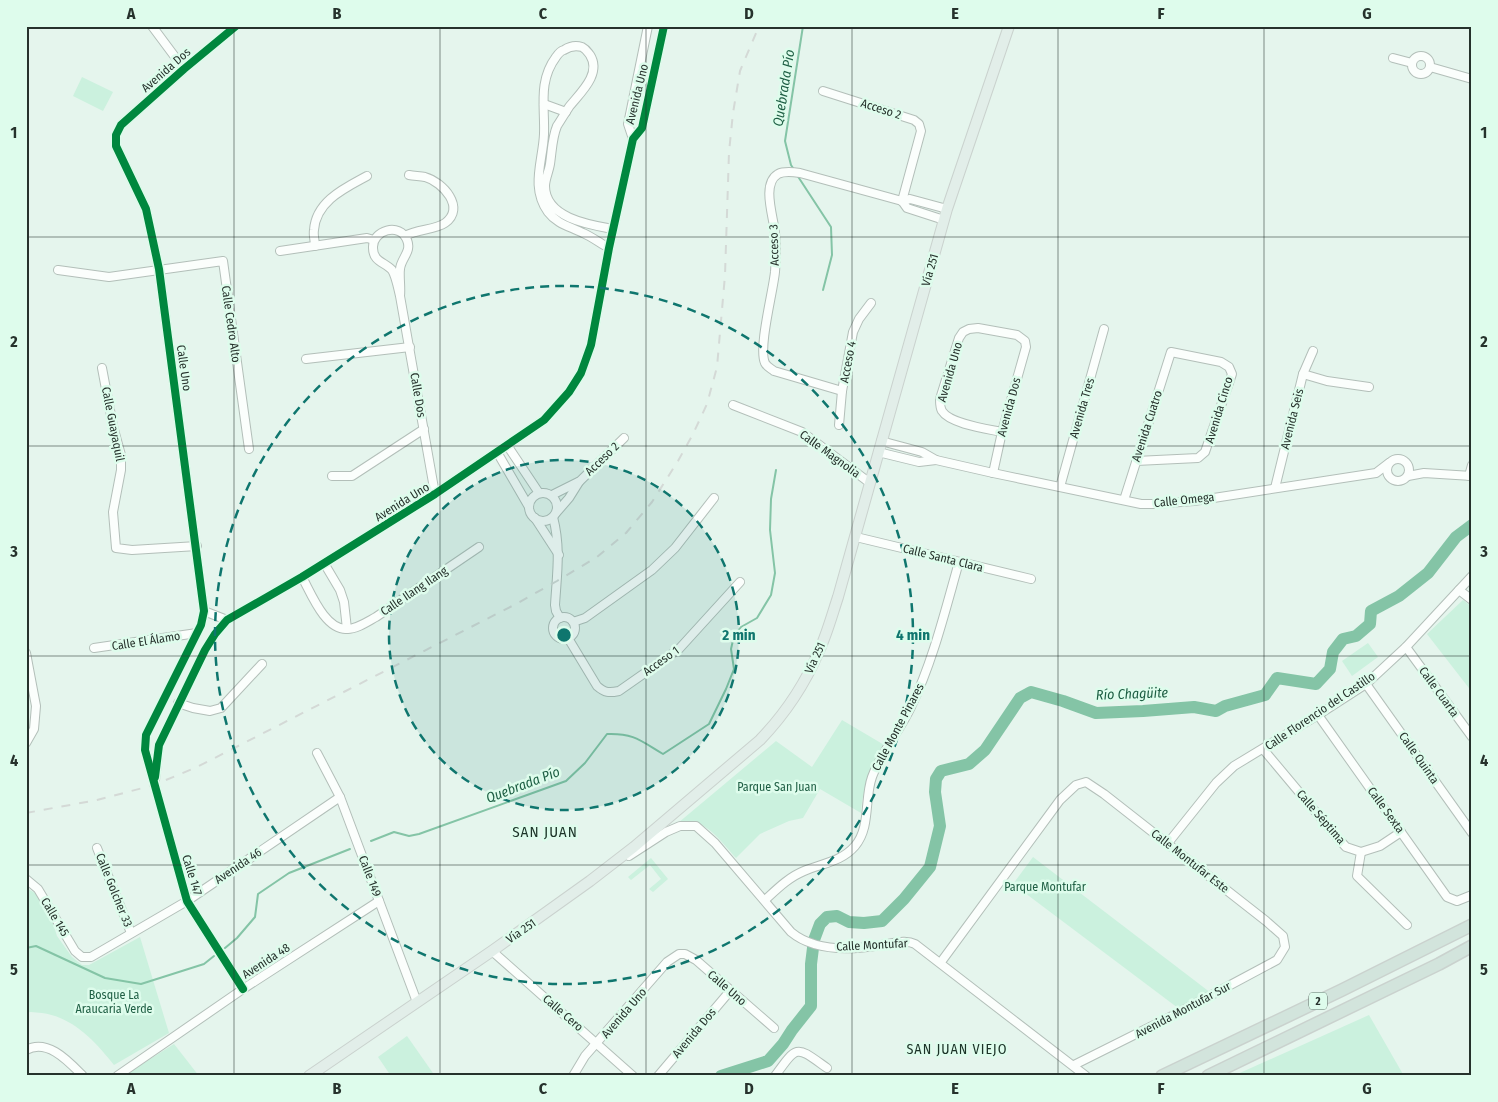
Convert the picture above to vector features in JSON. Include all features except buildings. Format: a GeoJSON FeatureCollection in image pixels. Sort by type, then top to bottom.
{"type":"FeatureCollection","features":[{"type":"Feature","properties":{"kind":"highway","name":"2"},"geometry":{"type":"LineString","coordinates":[[1162,1076],[1472,925]]}},
{"type":"Feature","properties":{"kind":"highway","name":"2"},"geometry":{"type":"LineString","coordinates":[[1208,1076],[1439,964],[1472,946]]}},
{"type":"Feature","properties":{"kind":"main road","name":"Vía 251"},"geometry":{"type":"LineString","coordinates":[[309,1076],[492,952],[590,881],[760,740],[777,722],[820,651],[838,597],[947,209],[1009,26]]}},
{"type":"Feature","properties":{"kind":"street"},"geometry":{"type":"LineString","coordinates":[[152,26],[184,69]]}},
{"type":"Feature","properties":{"kind":"street","name":"Avenida Dos"},"geometry":{"type":"LineString","coordinates":[[116,135],[121,125],[236,26]]}},
{"type":"Feature","properties":{"kind":"street","name":"Avenida Uno"},"geometry":{"type":"LineString","coordinates":[[633,139],[628,124],[648,26]]}},
{"type":"Feature","properties":{"kind":"street","name":"Avenida Uno"},"geometry":{"type":"LineString","coordinates":[[154,785],[159,745],[178,703],[214,634],[226,620],[302,577],[435,494],[544,420],[569,392],[581,373],[591,344],[609,248],[633,139],[642,128],[664,26]]}},
{"type":"Feature","properties":{"kind":"street"},"geometry":{"type":"LineString","coordinates":[[609,248],[582,232],[556,222],[547,211],[537,182],[544,138],[545,76],[561,51],[571,46],[579,46],[587,50],[593,60],[594,69],[589,82],[566,112],[554,136],[545,186],[547,196],[556,209],[570,218],[586,224],[613,229]]}},
{"type":"Feature","properties":{"kind":"street"},"geometry":{"type":"LineString","coordinates":[[1417,56],[1424,56],[1429,61],[1430,67],[1426,72],[1420,74],[1414,71],[1412,63],[1417,56]]}},
{"type":"Feature","properties":{"kind":"street"},"geometry":{"type":"LineString","coordinates":[[1393,58],[1412,63]]}},
{"type":"Feature","properties":{"kind":"street"},"geometry":{"type":"LineString","coordinates":[[1430,67],[1472,79]]}},
{"type":"Feature","properties":{"kind":"street","name":"Acceso 2"},"geometry":{"type":"LineString","coordinates":[[824,91],[914,120],[919,124],[921,131],[902,201]]}},
{"type":"Feature","properties":{"kind":"street"},"geometry":{"type":"LineString","coordinates":[[544,104],[566,112]]}},
{"type":"Feature","properties":{"kind":"street","name":"Calle Uno"},"geometry":{"type":"LineString","coordinates":[[116,135],[116,146],[146,209],[159,269],[197,546],[210,614]]}},
{"type":"Feature","properties":{"kind":"street"},"geometry":{"type":"LineString","coordinates":[[540,162],[550,164]]}},
{"type":"Feature","properties":{"kind":"street","name":"Acceso 3"},"geometry":{"type":"LineString","coordinates":[[842,391],[774,371],[766,365],[763,357],[763,342],[773,292],[776,265],[776,232],[769,194],[770,186],[773,178],[778,174],[786,172],[800,173],[902,201]]}},
{"type":"Feature","properties":{"kind":"street"},"geometry":{"type":"LineString","coordinates":[[280,251],[367,238],[374,240],[380,233],[391,229],[405,236],[413,231],[443,224],[450,219],[454,209],[452,199],[446,190],[426,177],[409,175]]}},
{"type":"Feature","properties":{"kind":"street"},"geometry":{"type":"LineString","coordinates":[[315,246],[314,229],[318,214],[327,201],[367,176]]}},
{"type":"Feature","properties":{"kind":"street"},"geometry":{"type":"LineString","coordinates":[[944,220],[907,208],[902,201],[910,198],[947,209]]}},
{"type":"Feature","properties":{"kind":"street"},"geometry":{"type":"LineString","coordinates":[[566,227],[570,218]]}},
{"type":"Feature","properties":{"kind":"street","name":"Calle Dos"},"geometry":{"type":"LineString","coordinates":[[400,296],[400,268],[408,253],[408,242],[405,236]]}},
{"type":"Feature","properties":{"kind":"street","name":"Calle Dos"},"geometry":{"type":"LineString","coordinates":[[374,240],[373,250],[375,257],[391,268],[400,296],[435,494]]}},
{"type":"Feature","properties":{"kind":"street","name":"Calle Cedro Alto"},"geometry":{"type":"LineString","coordinates":[[159,269],[223,262],[249,449]]}},
{"type":"Feature","properties":{"kind":"street"},"geometry":{"type":"LineString","coordinates":[[58,270],[109,277],[159,269]]}},
{"type":"Feature","properties":{"kind":"street","name":"Acceso 4"},"geometry":{"type":"LineString","coordinates":[[839,425],[842,391],[854,332],[859,319],[871,303]]}},
{"type":"Feature","properties":{"kind":"street","name":"Avenida Dos"},"geometry":{"type":"LineString","coordinates":[[963,332],[969,328],[978,328],[1017,335],[1025,340],[1026,348],[992,473]]}},
{"type":"Feature","properties":{"kind":"street","name":"Avenida Tres"},"geometry":{"type":"LineString","coordinates":[[1060,487],[1104,329]]}},
{"type":"Feature","properties":{"kind":"street","name":"Avenida Uno"},"geometry":{"type":"LineString","coordinates":[[963,332],[959,338],[940,400],[942,412],[947,417],[969,425],[1002,432]]}},
{"type":"Feature","properties":{"kind":"street"},"geometry":{"type":"LineString","coordinates":[[306,359],[410,347]]}},
{"type":"Feature","properties":{"kind":"street","name":"Avenida Seis"},"geometry":{"type":"LineString","coordinates":[[1275,488],[1303,374],[1313,350]]}},
{"type":"Feature","properties":{"kind":"street","name":"Avenida Cuatro"},"geometry":{"type":"LineString","coordinates":[[1124,500],[1171,352],[1221,362],[1229,367]]}},
{"type":"Feature","properties":{"kind":"street","name":"Avenida Cinco"},"geometry":{"type":"LineString","coordinates":[[1136,461],[1198,458],[1205,452],[1232,374],[1229,367]]}},
{"type":"Feature","properties":{"kind":"street","name":"Calle Guayaquil"},"geometry":{"type":"LineString","coordinates":[[102,368],[113,426],[121,455],[121,470],[113,512],[116,548],[132,550],[197,546]]}},
{"type":"Feature","properties":{"kind":"street"},"geometry":{"type":"LineString","coordinates":[[1303,374],[1327,381],[1369,387]]}},
{"type":"Feature","properties":{"kind":"street","name":"Calle Magnolia"},"geometry":{"type":"LineString","coordinates":[[733,405],[802,432],[870,483]]}},
{"type":"Feature","properties":{"kind":"street"},"geometry":{"type":"LineString","coordinates":[[332,476],[352,476],[424,429]]}},
{"type":"Feature","properties":{"kind":"street","name":"Acceso 2"},"geometry":{"type":"LineString","coordinates":[[554,515],[569,498],[580,481],[624,438]]}},
{"type":"Feature","properties":{"kind":"street","name":"Calle Omega"},"geometry":{"type":"LineString","coordinates":[[881,441],[922,452],[936,460],[1141,504],[1169,503],[1376,473],[1389,477]]}},
{"type":"Feature","properties":{"kind":"street"},"geometry":{"type":"LineString","coordinates":[[507,445],[539,493]]}},
{"type":"Feature","properties":{"kind":"street"},"geometry":{"type":"LineString","coordinates":[[497,452],[529,507],[531,514],[559,556]]}},
{"type":"Feature","properties":{"kind":"street","name":"Calle Omega"},"geometry":{"type":"LineString","coordinates":[[878,452],[919,462],[936,460]]}},
{"type":"Feature","properties":{"kind":"street"},"geometry":{"type":"LineString","coordinates":[[1424,473],[1408,465],[1403,459],[1395,459],[1389,463],[1387,470],[1392,480],[1401,481],[1408,476],[1424,473],[1470,476],[1472,465]]}},
{"type":"Feature","properties":{"kind":"street","name":"Calle Omega"},"geometry":{"type":"LineString","coordinates":[[1376,473],[1389,463]]}},
{"type":"Feature","properties":{"kind":"street"},"geometry":{"type":"LineString","coordinates":[[1408,465],[1410,468],[1408,476]]}},
{"type":"Feature","properties":{"kind":"street","name":"Acceso 2"},"geometry":{"type":"LineString","coordinates":[[552,495],[580,481]]}},
{"type":"Feature","properties":{"kind":"street"},"geometry":{"type":"LineString","coordinates":[[529,507],[530,501],[539,493],[552,495],[556,500],[558,506],[554,515],[547,520],[541,521],[535,518]]}},
{"type":"Feature","properties":{"kind":"street"},"geometry":{"type":"LineString","coordinates":[[573,622],[585,618],[652,570],[675,548],[714,498]]}},
{"type":"Feature","properties":{"kind":"street"},"geometry":{"type":"LineString","coordinates":[[554,515],[559,556],[555,604],[560,618]]}},
{"type":"Feature","properties":{"kind":"street","name":"Calle Santa Clara"},"geometry":{"type":"LineString","coordinates":[[856,537],[1031,579]]}},
{"type":"Feature","properties":{"kind":"street","name":"Calle Ilang Ilang"},"geometry":{"type":"LineString","coordinates":[[347,629],[361,626],[376,617],[479,547]]}},
{"type":"Feature","properties":{"kind":"street","name":"Calle Monte Pinares"},"geometry":{"type":"LineString","coordinates":[[765,900],[790,879],[803,871],[842,858],[857,844],[865,823],[871,777],[910,710],[927,671],[959,562]]}},
{"type":"Feature","properties":{"kind":"street"},"geometry":{"type":"LineString","coordinates":[[302,577],[327,620],[338,628],[347,629],[344,602],[340,590],[324,563]]}},
{"type":"Feature","properties":{"kind":"street","name":"Calle Florencio del Castillo"},"geometry":{"type":"LineString","coordinates":[[1168,843],[1216,782],[1234,766],[1366,684],[1406,647],[1472,576]]}},
{"type":"Feature","properties":{"kind":"street","name":"Acceso 1"},"geometry":{"type":"LineString","coordinates":[[568,638],[597,686],[603,691],[610,693],[619,692],[680,648],[740,582]]}},
{"type":"Feature","properties":{"kind":"street"},"geometry":{"type":"LineString","coordinates":[[1459,590],[1472,600]]}},
{"type":"Feature","properties":{"kind":"street"},"geometry":{"type":"LineString","coordinates":[[210,614],[226,620]]}},
{"type":"Feature","properties":{"kind":"street"},"geometry":{"type":"LineString","coordinates":[[154,785],[145,750],[146,735],[201,625],[210,614]]}},
{"type":"Feature","properties":{"kind":"street"},"geometry":{"type":"LineString","coordinates":[[210,614],[214,634]]}},
{"type":"Feature","properties":{"kind":"street"},"geometry":{"type":"LineString","coordinates":[[565,617],[573,622],[574,631],[568,638],[555,634],[554,625],[560,618],[565,617]]}},
{"type":"Feature","properties":{"kind":"street","name":"Calle El Álamo"},"geometry":{"type":"LineString","coordinates":[[94,648],[197,633]]}},
{"type":"Feature","properties":{"kind":"street","name":"Calle Cuarta"},"geometry":{"type":"LineString","coordinates":[[1406,647],[1472,737]]}},
{"type":"Feature","properties":{"kind":"street"},"geometry":{"type":"LineString","coordinates":[[26,653],[36,706],[34,729],[26,743]]}},
{"type":"Feature","properties":{"kind":"street"},"geometry":{"type":"LineString","coordinates":[[178,703],[210,711],[221,708],[262,664]]}},
{"type":"Feature","properties":{"kind":"street","name":"Calle Quinta"},"geometry":{"type":"LineString","coordinates":[[1366,684],[1472,833]]}},
{"type":"Feature","properties":{"kind":"street","name":"Calle Sexta"},"geometry":{"type":"LineString","coordinates":[[1318,715],[1447,897],[1457,901],[1472,895]]}},
{"type":"Feature","properties":{"kind":"street","name":"Calle Séptima"},"geometry":{"type":"LineString","coordinates":[[1263,749],[1346,847],[1361,852],[1357,876],[1407,925]]}},
{"type":"Feature","properties":{"kind":"street","name":"Calle 149"},"geometry":{"type":"LineString","coordinates":[[318,752],[340,797],[417,1002]]}},
{"type":"Feature","properties":{"kind":"street","name":"Calle Montufar Este"},"geometry":{"type":"LineString","coordinates":[[941,962],[1060,800],[1076,785],[1086,782],[1168,843],[1278,930],[1283,936],[1285,947]]}},
{"type":"Feature","properties":{"kind":"street","name":"Calle 147"},"geometry":{"type":"LineString","coordinates":[[154,785],[187,901],[243,989]]}},
{"type":"Feature","properties":{"kind":"street","name":"Avenida 46"},"geometry":{"type":"LineString","coordinates":[[82,957],[91,957],[187,901],[340,797]]}},
{"type":"Feature","properties":{"kind":"street","name":"Calle Montufar"},"geometry":{"type":"LineString","coordinates":[[590,881],[666,832],[680,826],[696,826],[709,836],[791,932],[805,942],[816,946],[869,948],[906,941],[915,944],[941,962],[974,990],[1086,1076]]}},
{"type":"Feature","properties":{"kind":"street"},"geometry":{"type":"LineString","coordinates":[[1361,852],[1380,846],[1401,832]]}},
{"type":"Feature","properties":{"kind":"street","name":"Calle Golcher 33"},"geometry":{"type":"LineString","coordinates":[[97,848],[131,932]]}},
{"type":"Feature","properties":{"kind":"street","name":"Calle 145"},"geometry":{"type":"LineString","coordinates":[[26,879],[38,889],[75,951],[82,957]]}},
{"type":"Feature","properties":{"kind":"street","name":"Avenida 48"},"geometry":{"type":"LineString","coordinates":[[117,1076],[243,989],[379,901]]}},
{"type":"Feature","properties":{"kind":"street","name":"Avenida Montufar Sur"},"geometry":{"type":"LineString","coordinates":[[1074,1065],[1155,1026],[1277,960],[1285,947]]}},
{"type":"Feature","properties":{"kind":"street","name":"Calle Cero"},"geometry":{"type":"LineString","coordinates":[[492,952],[633,1076]]}},
{"type":"Feature","properties":{"kind":"street","name":"Avenida Uno"},"geometry":{"type":"LineString","coordinates":[[573,1076],[585,1056],[668,962],[679,954]]}},
{"type":"Feature","properties":{"kind":"street","name":"Calle Uno"},"geometry":{"type":"LineString","coordinates":[[679,954],[684,954],[696,960],[774,1028]]}},
{"type":"Feature","properties":{"kind":"street","name":"Avenida Dos"},"geometry":{"type":"LineString","coordinates":[[658,1076],[730,991]]}},
{"type":"Feature","properties":{"kind":"street"},"geometry":{"type":"LineString","coordinates":[[26,1050],[31,1047],[49,1048],[64,1057],[82,1076]]}},
{"type":"Feature","properties":{"kind":"street"},"geometry":{"type":"LineString","coordinates":[[775,1076],[792,1053],[798,1051],[804,1051],[828,1068]]}},
{"type":"Feature","properties":{"kind":"green space"},"geometry":{"type":"Polygon","coordinates":[[[82,77],[113,92],[103,111],[73,96],[82,77]]]}},
{"type":"Feature","properties":{"kind":"green space"},"geometry":{"type":"Polygon","coordinates":[[[1463,600],[1472,607],[1472,692],[1427,634],[1463,600]]]}},
{"type":"Feature","properties":{"kind":"green space"},"geometry":{"type":"Polygon","coordinates":[[[1368,643],[1378,657],[1352,676],[1342,661],[1368,643]]]}},
{"type":"Feature","properties":{"kind":"green space","name":"Parque San Juan"},"geometry":{"type":"Polygon","coordinates":[[[842,720],[886,746],[869,778],[861,813],[820,789],[803,818],[789,821],[760,834],[736,858],[717,837],[700,824],[694,822],[678,823],[776,741],[812,767],[842,720]]]}},
{"type":"Feature","properties":{"kind":"green space","name":"Parque Montufar"},"geometry":{"type":"Polygon","coordinates":[[[1033,857],[1211,993],[1178,1008],[1013,884],[1033,857]]]}},
{"type":"Feature","properties":{"kind":"green space"},"geometry":{"type":"Polygon","coordinates":[[[651,858],[668,879],[653,892],[649,889],[661,879],[650,865],[631,880],[628,877],[651,858]]]}},
{"type":"Feature","properties":{"kind":"green space","name":"Bosque La Araucaria Verde"},"geometry":{"type":"Polygon","coordinates":[[[26,888],[37,894],[52,920],[57,936],[72,957],[82,965],[89,965],[140,937],[169,1033],[114,1065],[91,1039],[74,1025],[53,1015],[34,1012],[26,1013],[26,888]]]}},
{"type":"Feature","properties":{"kind":"green space"},"geometry":{"type":"Polygon","coordinates":[[[1369,1015],[1404,1076],[1233,1076],[1369,1015]]]}},
{"type":"Feature","properties":{"kind":"green space"},"geometry":{"type":"Polygon","coordinates":[[[407,1036],[435,1076],[391,1076],[378,1057],[407,1036]]]}},
{"type":"Feature","properties":{"kind":"green space"},"geometry":{"type":"Polygon","coordinates":[[[174,1044],[199,1076],[123,1076],[174,1044]]]}},
{"type":"Feature","properties":{"kind":"waterway","name":"Quebrada Pío"},"geometry":{"type":"LineString","coordinates":[[795,171],[791,165],[785,141],[803,26]]}},
{"type":"Feature","properties":{"kind":"waterway","name":"Quebrada Pío"},"geometry":{"type":"LineString","coordinates":[[797,175],[831,227],[832,255],[823,290]]}},
{"type":"Feature","properties":{"kind":"waterway","name":"Quebrada Pío"},"geometry":{"type":"LineString","coordinates":[[371,841],[394,832],[409,836],[419,834],[566,781],[585,763],[607,734],[631,736],[663,754],[709,724],[734,669],[731,649],[734,636],[741,627],[757,618],[771,595],[775,573],[770,530],[771,499],[776,470]]}},
{"type":"Feature","properties":{"kind":"waterway","name":"Río Chagüite"},"geometry":{"type":"LineString","coordinates":[[721,1076],[768,1061],[811,1006],[811,964],[814,940],[820,924],[827,917],[837,916],[849,922],[882,921],[904,899],[930,867],[940,826],[935,792],[936,779],[941,771],[969,764],[985,750],[1020,698],[1031,692],[1096,713],[1194,707],[1216,711],[1225,706],[1265,695],[1277,678],[1316,684],[1330,669],[1333,652],[1343,639],[1356,636],[1370,624],[1371,611],[1399,596],[1428,573],[1456,537],[1472,525]]}},
{"type":"Feature","properties":{"kind":"waterway","name":"Quebrada Pío"},"geometry":{"type":"LineString","coordinates":[[225,948],[237,938],[255,917],[258,894],[289,873],[350,849]]}},
{"type":"Feature","properties":{"kind":"waterway","name":"Quebrada Pío"},"geometry":{"type":"LineString","coordinates":[[26,948],[36,946],[105,978],[141,984],[204,964],[214,956]]}},
{"type":"Feature","properties":{"kind":"railway"},"geometry":{"type":"LineString","coordinates":[[26,813],[97,800],[154,785],[197,767],[516,604],[597,557],[626,533],[652,502],[693,434],[707,404],[717,367],[725,275],[729,152],[733,113],[740,71],[759,26]]}},
{"type":"Feature","properties":{"kind":"cycle path"},"geometry":{"type":"LineString","coordinates":[[236,26],[121,125],[116,135],[116,146],[146,209],[159,269],[204,611],[201,625],[146,735],[145,750],[187,901],[243,989]]}},
{"type":"Feature","properties":{"kind":"cycle path"},"geometry":{"type":"LineString","coordinates":[[155,777],[159,745],[205,650],[227,620],[302,577],[435,494],[544,420],[569,392],[581,373],[591,345],[609,248],[633,139],[642,128],[664,26]]}},
{"type":"Feature","properties":{"kind":"district","name":"SAN JUAN"},"geometry":{"type":"Point","coordinates":[545,832]}},
{"type":"Feature","properties":{"kind":"district","name":"SAN JUAN VIEJO"},"geometry":{"type":"Point","coordinates":[957,1049]}}]}
